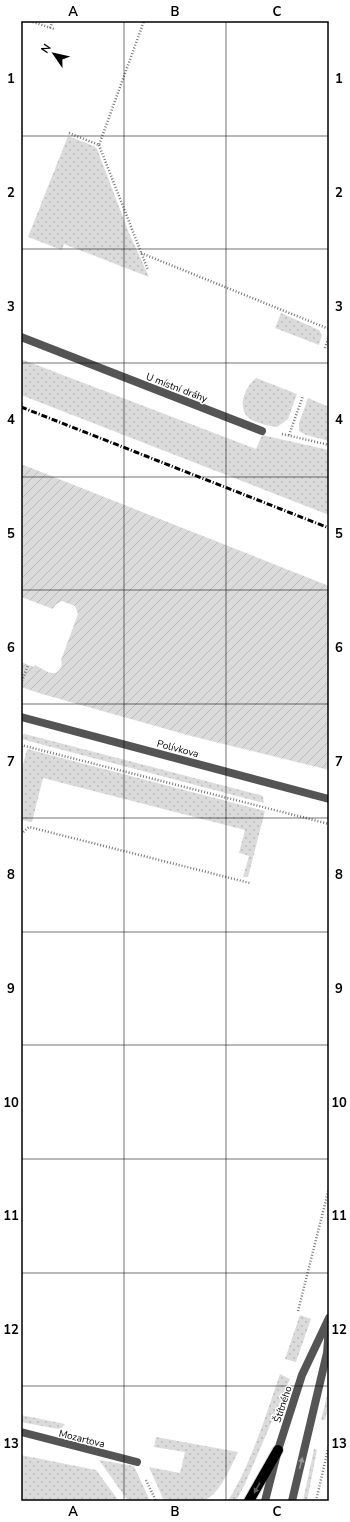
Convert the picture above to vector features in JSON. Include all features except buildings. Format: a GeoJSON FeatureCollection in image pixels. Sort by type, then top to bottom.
{"type":"FeatureCollection","features":[{"type":"Feature","properties":{"kind":"main road"},"geometry":{"type":"LineString","coordinates":[[249,1501],[278,1450]]}},
{"type":"Feature","properties":{"kind":"street","name":"U místní dráhy"},"geometry":{"type":"LineString","coordinates":[[21,337],[262,431]]}},
{"type":"Feature","properties":{"kind":"street","name":"Polívkova"},"geometry":{"type":"LineString","coordinates":[[21,717],[329,799]]}},
{"type":"Feature","properties":{"kind":"street","name":"Štítného"},"geometry":{"type":"LineString","coordinates":[[265,1501],[278,1450],[302,1375],[329,1318]]}},
{"type":"Feature","properties":{"kind":"street"},"geometry":{"type":"LineString","coordinates":[[292,1501],[327,1353],[329,1327]]}},
{"type":"Feature","properties":{"kind":"street","name":"Mozartova"},"geometry":{"type":"LineString","coordinates":[[21,1432],[137,1462]]}},
{"type":"Feature","properties":{"kind":"path"},"geometry":{"type":"LineString","coordinates":[[30,21],[52,29],[53,21]]}},
{"type":"Feature","properties":{"kind":"path"},"geometry":{"type":"LineString","coordinates":[[144,21],[99,145],[148,270]]}},
{"type":"Feature","properties":{"kind":"path"},"geometry":{"type":"LineString","coordinates":[[69,133],[99,145]]}},
{"type":"Feature","properties":{"kind":"path"},"geometry":{"type":"LineString","coordinates":[[141,253],[329,329]]}},
{"type":"Feature","properties":{"kind":"path"},"geometry":{"type":"LineString","coordinates":[[325,348],[329,336]]}},
{"type":"Feature","properties":{"kind":"path"},"geometry":{"type":"LineString","coordinates":[[289,435],[303,396]]}},
{"type":"Feature","properties":{"kind":"path"},"geometry":{"type":"LineString","coordinates":[[262,431],[289,435],[329,445]]}},
{"type":"Feature","properties":{"kind":"path"},"geometry":{"type":"LineString","coordinates":[[21,684],[28,664]]}},
{"type":"Feature","properties":{"kind":"path"},"geometry":{"type":"LineString","coordinates":[[21,750],[22,745],[329,824]]}},
{"type":"Feature","properties":{"kind":"path"},"geometry":{"type":"LineString","coordinates":[[21,834],[29,827],[250,883]]}},
{"type":"Feature","properties":{"kind":"path"},"geometry":{"type":"LineString","coordinates":[[66,836],[67,831]]}},
{"type":"Feature","properties":{"kind":"path"},"geometry":{"type":"LineString","coordinates":[[134,854],[136,849]]}},
{"type":"Feature","properties":{"kind":"path"},"geometry":{"type":"LineString","coordinates":[[200,871],[201,866]]}},
{"type":"Feature","properties":{"kind":"path"},"geometry":{"type":"LineString","coordinates":[[298,1311],[329,1188]]}},
{"type":"Feature","properties":{"kind":"path"},"geometry":{"type":"LineString","coordinates":[[316,1501],[329,1445]]}},
{"type":"Feature","properties":{"kind":"shaded area"},"geometry":{"type":"Polygon","coordinates":[[[68,136],[94,146],[97,149],[129,233],[149,277],[64,244],[62,250],[28,237],[68,136]]]}},
{"type":"Feature","properties":{"kind":"shaded area"},"geometry":{"type":"Polygon","coordinates":[[[281,313],[319,330],[322,335],[319,345],[275,328],[281,313]]]}},
{"type":"Feature","properties":{"kind":"shaded area"},"geometry":{"type":"Polygon","coordinates":[[[21,359],[256,449],[262,435],[329,450],[329,515],[21,395],[21,359]]]}},
{"type":"Feature","properties":{"kind":"shaded area"},"geometry":{"type":"Polygon","coordinates":[[[256,378],[297,394],[288,419],[277,427],[257,422],[247,416],[244,411],[244,396],[249,386],[256,378]]]}},
{"type":"Feature","properties":{"kind":"shaded area"},"geometry":{"type":"Polygon","coordinates":[[[308,398],[329,407],[329,441],[306,435],[299,431],[299,423],[308,398]]]}},
{"type":"Feature","properties":{"kind":"shaded area"},"geometry":{"type":"Polygon","coordinates":[[[21,464],[329,586],[329,770],[191,736],[21,687],[21,662],[34,667],[35,665],[51,673],[57,672],[60,669],[62,664],[61,660],[78,614],[75,606],[62,601],[55,605],[53,609],[21,597],[21,464]]]}},
{"type":"Feature","properties":{"kind":"shaded area"},"geometry":{"type":"Polygon","coordinates":[[[25,734],[260,795],[263,796],[264,803],[21,739],[21,735],[25,734]]]}},
{"type":"Feature","properties":{"kind":"shaded area"},"geometry":{"type":"Polygon","coordinates":[[[27,749],[265,811],[248,877],[243,877],[249,856],[239,853],[245,830],[43,778],[32,822],[21,820],[21,772],[27,749]]]}},
{"type":"Feature","properties":{"kind":"shaded area"},"geometry":{"type":"Polygon","coordinates":[[[300,1315],[311,1319],[296,1362],[285,1359],[300,1315]]]}},
{"type":"Feature","properties":{"kind":"shaded area"},"geometry":{"type":"Polygon","coordinates":[[[280,1374],[290,1379],[245,1484],[236,1501],[228,1501],[237,1486],[251,1455],[280,1374]]]}},
{"type":"Feature","properties":{"kind":"shaded area"},"geometry":{"type":"Polygon","coordinates":[[[329,1387],[329,1403],[325,1420],[321,1420],[329,1387]]]}},
{"type":"Feature","properties":{"kind":"shaded area"},"geometry":{"type":"Polygon","coordinates":[[[21,1415],[65,1424],[62,1428],[58,1429],[21,1422],[21,1415]]]}},
{"type":"Feature","properties":{"kind":"shaded area"},"geometry":{"type":"Polygon","coordinates":[[[156,1437],[238,1452],[224,1480],[214,1494],[208,1498],[198,1502],[164,1501],[149,1467],[180,1473],[185,1452],[154,1447],[156,1437]]]}},
{"type":"Feature","properties":{"kind":"shaded area"},"geometry":{"type":"Polygon","coordinates":[[[314,1449],[317,1450],[307,1501],[303,1501],[314,1449]]]}},
{"type":"Feature","properties":{"kind":"shaded area"},"geometry":{"type":"Polygon","coordinates":[[[21,1455],[96,1470],[119,1501],[21,1501],[21,1455]]]}},
{"type":"Feature","properties":{"kind":"shaded area"},"geometry":{"type":"Polygon","coordinates":[[[99,1460],[134,1466],[150,1501],[128,1501],[99,1460]]]}},
{"type":"Feature","properties":{"kind":"railway"},"geometry":{"type":"LineString","coordinates":[[21,407],[329,528]]}}]}
